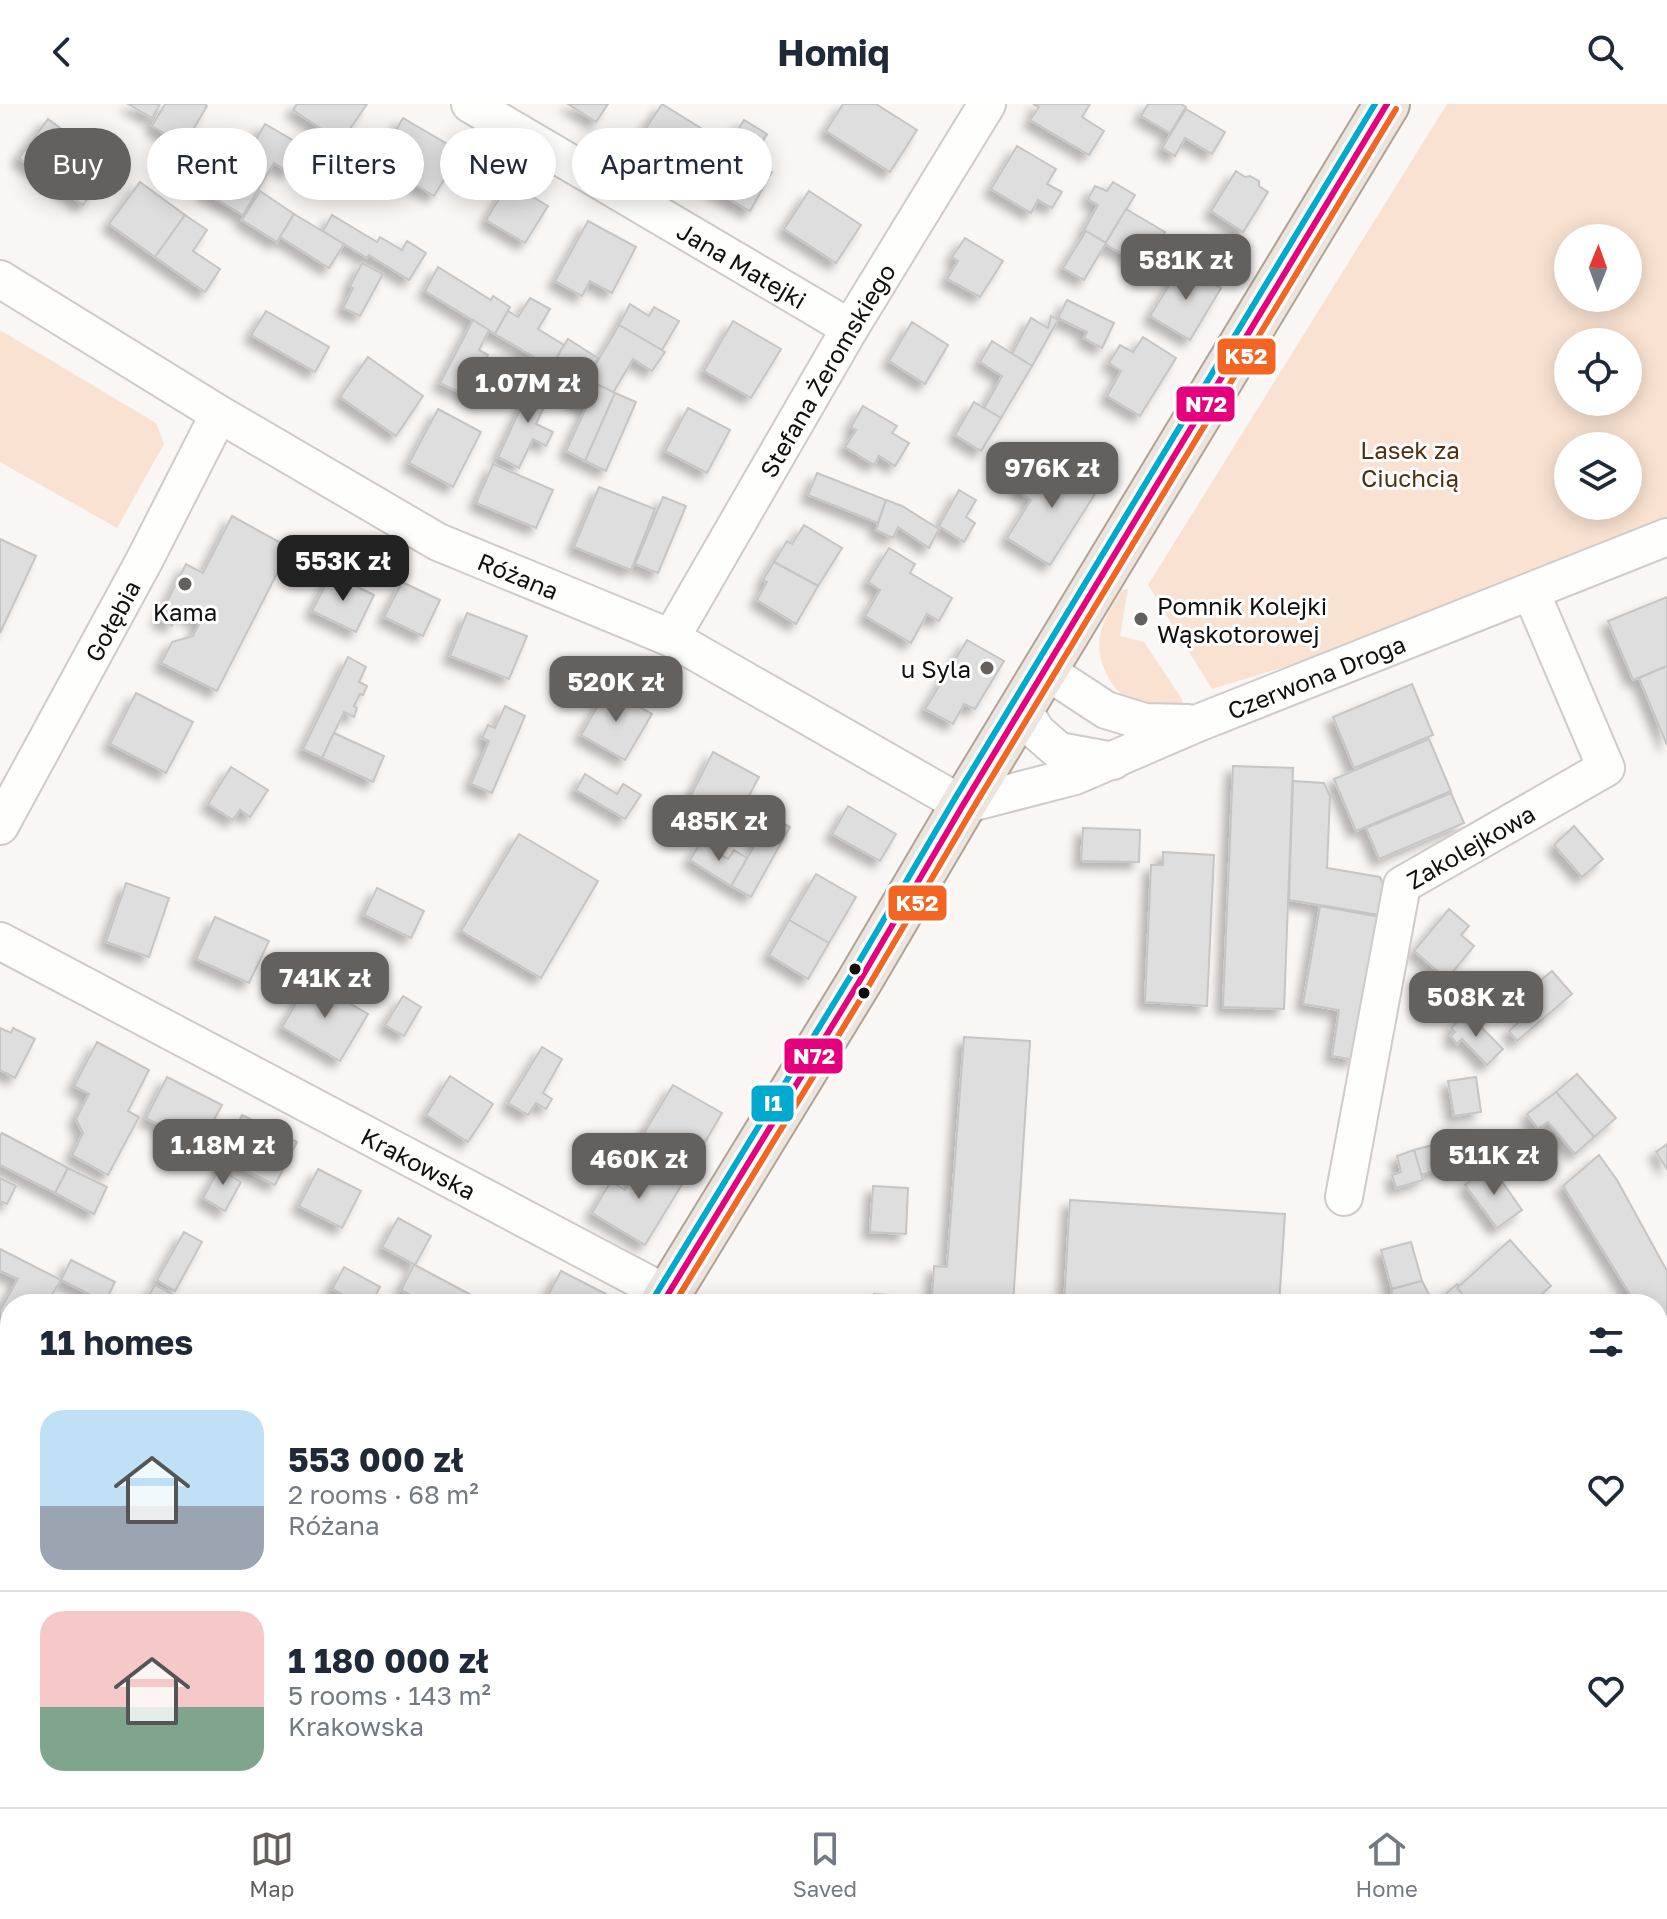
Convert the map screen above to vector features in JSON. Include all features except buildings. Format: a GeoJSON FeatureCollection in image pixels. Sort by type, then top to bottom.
{"type":"FeatureCollection","features":[{"type":"Feature","properties":{"kind":"main road"},"geometry":{"type":"LineString","coordinates":[[667,1294],[859,982],[1387,104]]}},
{"type":"Feature","properties":{"kind":"street","name":"Jana Matejki"},"geometry":{"type":"LineString","coordinates":[[470,104],[850,328]]}},
{"type":"Feature","properties":{"kind":"street","name":"Stefana Żeromskiego"},"geometry":{"type":"LineString","coordinates":[[671,638],[850,328],[987,104]]}},
{"type":"Feature","properties":{"kind":"street","name":"Różana"},"geometry":{"type":"LineString","coordinates":[[0,279],[219,414],[438,542],[671,638],[963,805]]}},
{"type":"Feature","properties":{"kind":"street","name":"Gołębia"},"geometry":{"type":"LineString","coordinates":[[0,826],[219,414]]}},
{"type":"Feature","properties":{"kind":"street","name":"Czerwona Droga"},"geometry":{"type":"LineString","coordinates":[[963,805],[1075,776],[1198,723],[1667,537]]}},
{"type":"Feature","properties":{"kind":"street","name":"Zakolejkowa"},"geometry":{"type":"LineString","coordinates":[[1344,1197],[1402,885],[1606,768],[1531,592]]}},
{"type":"Feature","properties":{"kind":"street"},"geometry":{"type":"LineString","coordinates":[[1045,670],[1106,710],[1145,722],[1198,723]]}},
{"type":"Feature","properties":{"kind":"street"},"geometry":{"type":"LineString","coordinates":[[1023,708],[1036,731],[1059,751],[1113,761]]}},
{"type":"Feature","properties":{"kind":"street","name":"Krakowska"},"geometry":{"type":"LineString","coordinates":[[0,941],[655,1294]]}},
{"type":"Feature","properties":{"kind":"green space","name":"Lasek za Ciuchcią"},"geometry":{"type":"Polygon","coordinates":[[[1447,104],[1667,104],[1667,537],[1531,592],[1212,689],[1148,585],[1447,104]]]}},
{"type":"Feature","properties":{"kind":"green space"},"geometry":{"type":"Polygon","coordinates":[[[0,330],[156,423],[164,444],[117,528],[0,462],[0,330]]]}},
{"type":"Feature","properties":{"kind":"green space"},"geometry":{"type":"Polygon","coordinates":[[[1128,589],[1120,636],[1144,642],[1182,699],[1183,708],[1133,703],[1115,687],[1104,669],[1099,645],[1103,624],[1122,590],[1128,589]]]}},
{"type":"Feature","properties":{"kind":"transit line","name":"I1"},"geometry":{"type":"LineString","coordinates":[[656,1294],[1375,104]]}},
{"type":"Feature","properties":{"kind":"transit line","name":"N72"},"geometry":{"type":"LineString","coordinates":[[668,1294],[1387,104]]}},
{"type":"Feature","properties":{"kind":"transit line","name":"K52"},"geometry":{"type":"LineString","coordinates":[[680,1294],[1396,109]]}},
{"type":"Feature","properties":{"kind":"place","name":"Kama"},"geometry":{"type":"Point","coordinates":[185,584]}},
{"type":"Feature","properties":{"kind":"place","name":"Pomnik Kolejki Wąskotorowej"},"geometry":{"type":"Point","coordinates":[1141,619]}},
{"type":"Feature","properties":{"kind":"place","name":"u Syla"},"geometry":{"type":"Point","coordinates":[987,668]}}]}
